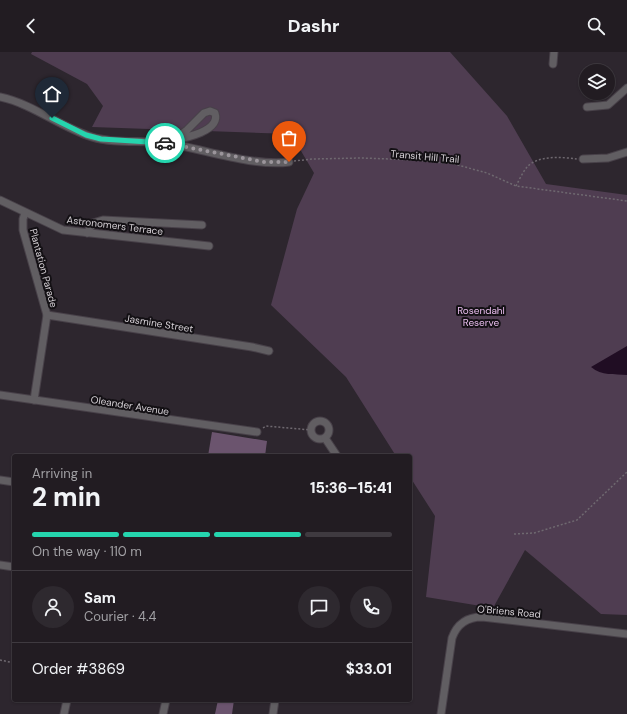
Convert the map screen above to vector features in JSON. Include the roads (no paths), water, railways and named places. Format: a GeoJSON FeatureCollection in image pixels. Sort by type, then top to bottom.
{"type":"FeatureCollection","features":[{"type":"Feature","properties":{"kind":"street"},"geometry":{"type":"LineString","coordinates":[[553,64],[554,52]]}},
{"type":"Feature","properties":{"kind":"street"},"geometry":{"type":"LineString","coordinates":[[587,107],[604,106],[627,88]]}},
{"type":"Feature","properties":{"kind":"street"},"geometry":{"type":"LineString","coordinates":[[0,97],[19,102],[74,130],[93,137],[172,142],[264,162],[289,162]]}},
{"type":"Feature","properties":{"kind":"street"},"geometry":{"type":"LineString","coordinates":[[210,111],[215,113],[215,122],[207,130],[172,142],[204,113],[210,111]]}},
{"type":"Feature","properties":{"kind":"street"},"geometry":{"type":"LineString","coordinates":[[583,160],[608,158],[627,152]]}},
{"type":"Feature","properties":{"kind":"street","name":"Astronomers Terrace"},"geometry":{"type":"LineString","coordinates":[[0,200],[63,230],[209,246]]}},
{"type":"Feature","properties":{"kind":"street","name":"Plantation Parade"},"geometry":{"type":"LineString","coordinates":[[25,213],[23,219],[24,230],[46,315],[34,400]]}},
{"type":"Feature","properties":{"kind":"street"},"geometry":{"type":"LineString","coordinates":[[87,233],[93,223],[103,220],[202,225]]}},
{"type":"Feature","properties":{"kind":"street","name":"Jasmine Street"},"geometry":{"type":"LineString","coordinates":[[46,315],[252,347],[269,351]]}},
{"type":"Feature","properties":{"kind":"street","name":"Oleander Avenue"},"geometry":{"type":"LineString","coordinates":[[0,395],[257,432]]}},
{"type":"Feature","properties":{"kind":"street"},"geometry":{"type":"LineString","coordinates":[[318,420],[327,423],[330,430],[325,438],[318,439],[314,437],[311,430],[314,422],[318,420]]}},
{"type":"Feature","properties":{"kind":"street"},"geometry":{"type":"LineString","coordinates":[[325,438],[336,454]]}},
{"type":"Feature","properties":{"kind":"street"},"geometry":{"type":"LineString","coordinates":[[0,480],[12,482]]}},
{"type":"Feature","properties":{"kind":"street"},"geometry":{"type":"LineString","coordinates":[[0,565],[12,567]]}},
{"type":"Feature","properties":{"kind":"street","name":"O'Briens Road"},"geometry":{"type":"LineString","coordinates":[[441,714],[452,638],[457,627],[468,619],[482,618],[627,634]]}},
{"type":"Feature","properties":{"kind":"street"},"geometry":{"type":"LineString","coordinates":[[64,714],[67,702]]}},
{"type":"Feature","properties":{"kind":"street"},"geometry":{"type":"LineString","coordinates":[[163,714],[166,702]]}},
{"type":"Feature","properties":{"kind":"street"},"geometry":{"type":"LineString","coordinates":[[273,714],[275,702]]}},
{"type":"Feature","properties":{"kind":"park label","name":"Rosendahl Reserve"},"geometry":{"type":"Point","coordinates":[481,316]}}]}
